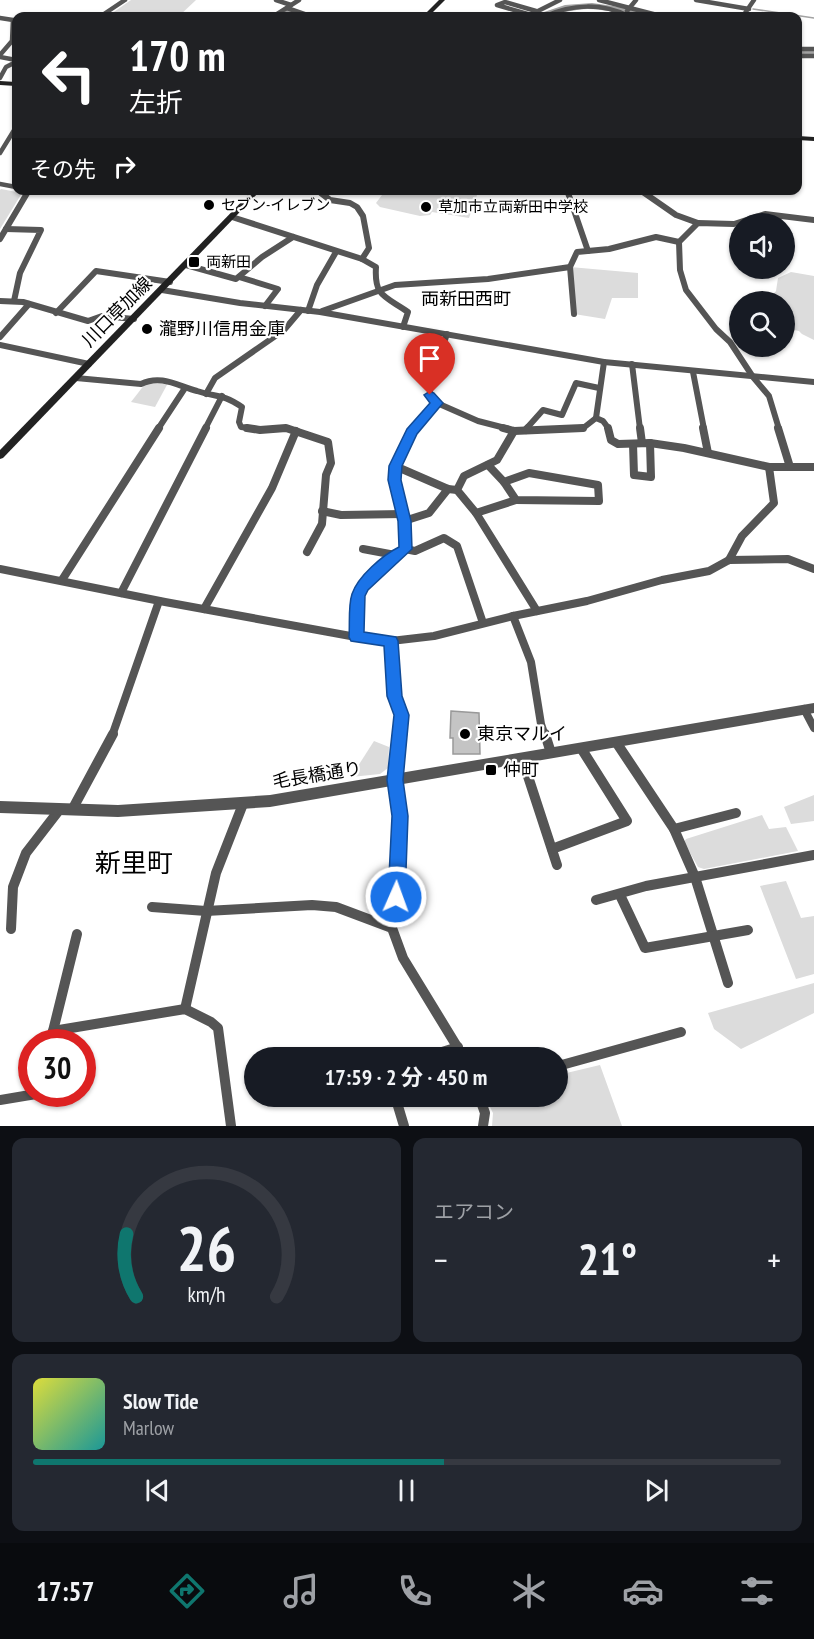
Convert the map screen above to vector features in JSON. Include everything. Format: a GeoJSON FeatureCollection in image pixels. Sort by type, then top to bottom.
{"type":"FeatureCollection","features":[{"type":"Feature","properties":{"kind":"main road"},"geometry":{"type":"LineString","coordinates":[[430,12],[442,0]]}},
{"type":"Feature","properties":{"kind":"main road","name":"川口草加線"},"geometry":{"type":"LineString","coordinates":[[0,456],[253,195]]}},
{"type":"Feature","properties":{"kind":"street"},"geometry":{"type":"LineString","coordinates":[[107,12],[125,0]]}},
{"type":"Feature","properties":{"kind":"street"},"geometry":{"type":"LineString","coordinates":[[276,0],[302,12]]}},
{"type":"Feature","properties":{"kind":"street"},"geometry":{"type":"LineString","coordinates":[[281,12],[299,0]]}},
{"type":"Feature","properties":{"kind":"street"},"geometry":{"type":"LineString","coordinates":[[535,12],[560,0]]}},
{"type":"Feature","properties":{"kind":"street"},"geometry":{"type":"LineString","coordinates":[[599,0],[624,12]]}},
{"type":"Feature","properties":{"kind":"street"},"geometry":{"type":"LineString","coordinates":[[627,12],[636,0]]}},
{"type":"Feature","properties":{"kind":"street"},"geometry":{"type":"LineString","coordinates":[[696,0],[749,9]]}},
{"type":"Feature","properties":{"kind":"street"},"geometry":{"type":"LineString","coordinates":[[746,12],[754,0]]}},
{"type":"Feature","properties":{"kind":"street"},"geometry":{"type":"LineString","coordinates":[[518,12],[497,5],[505,2],[552,12],[565,5],[579,4],[621,12]]}},
{"type":"Feature","properties":{"kind":"street"},"geometry":{"type":"LineString","coordinates":[[0,56],[12,41],[12,24]]}},
{"type":"Feature","properties":{"kind":"street"},"geometry":{"type":"LineString","coordinates":[[0,78],[6,68],[12,64]]}},
{"type":"Feature","properties":{"kind":"street"},"geometry":{"type":"LineString","coordinates":[[0,85],[8,84]]}},
{"type":"Feature","properties":{"kind":"street"},"geometry":{"type":"LineString","coordinates":[[0,153],[12,134]]}},
{"type":"Feature","properties":{"kind":"street"},"geometry":{"type":"LineString","coordinates":[[7,142],[12,143]]}},
{"type":"Feature","properties":{"kind":"street"},"geometry":{"type":"LineString","coordinates":[[0,238],[26,195]]}},
{"type":"Feature","properties":{"kind":"street"},"geometry":{"type":"LineString","coordinates":[[323,195],[331,201],[348,202],[358,207],[367,227],[364,240],[369,248],[362,258]]}},
{"type":"Feature","properties":{"kind":"street"},"geometry":{"type":"LineString","coordinates":[[569,195],[588,251]]}},
{"type":"Feature","properties":{"kind":"street"},"geometry":{"type":"LineString","coordinates":[[647,195],[676,215],[698,223],[734,224],[765,214],[814,220]]}},
{"type":"Feature","properties":{"kind":"street"},"geometry":{"type":"LineString","coordinates":[[232,217],[336,252],[362,258],[376,267],[375,285],[378,291],[408,312],[403,327]]}},
{"type":"Feature","properties":{"kind":"street"},"geometry":{"type":"LineString","coordinates":[[698,223],[680,242],[681,274],[686,290],[716,329],[730,342],[753,377],[769,396],[790,467]]}},
{"type":"Feature","properties":{"kind":"street"},"geometry":{"type":"LineString","coordinates":[[6,229],[41,230],[20,273],[14,301]]}},
{"type":"Feature","properties":{"kind":"street"},"geometry":{"type":"LineString","coordinates":[[186,265],[236,279],[262,257],[293,237]]}},
{"type":"Feature","properties":{"kind":"street"},"geometry":{"type":"LineString","coordinates":[[574,314],[570,267],[577,252],[609,249],[656,237],[680,242]]}},
{"type":"Feature","properties":{"kind":"street"},"geometry":{"type":"LineString","coordinates":[[206,394],[215,378],[284,330],[304,310],[336,252]]}},
{"type":"Feature","properties":{"kind":"street"},"geometry":{"type":"LineString","coordinates":[[320,312],[395,285],[488,279],[570,267]]}},
{"type":"Feature","properties":{"kind":"street"},"geometry":{"type":"LineString","coordinates":[[56,313],[96,271],[170,282]]}},
{"type":"Feature","properties":{"kind":"street"},"geometry":{"type":"LineString","coordinates":[[239,277],[278,289],[265,306]]}},
{"type":"Feature","properties":{"kind":"street"},"geometry":{"type":"LineString","coordinates":[[162,290],[320,312],[604,362],[814,382]]}},
{"type":"Feature","properties":{"kind":"street"},"geometry":{"type":"LineString","coordinates":[[0,301],[28,303],[88,321],[102,316],[134,319]]}},
{"type":"Feature","properties":{"kind":"street"},"geometry":{"type":"LineString","coordinates":[[0,337],[28,303]]}},
{"type":"Feature","properties":{"kind":"street"},"geometry":{"type":"LineString","coordinates":[[447,334],[430,382],[430,395],[437,403],[478,421],[514,431],[582,429],[596,418],[604,362]]}},
{"type":"Feature","properties":{"kind":"street"},"geometry":{"type":"LineString","coordinates":[[0,345],[89,364]]}},
{"type":"Feature","properties":{"kind":"street"},"geometry":{"type":"LineString","coordinates":[[632,364],[651,477],[634,475],[633,444]]}},
{"type":"Feature","properties":{"kind":"street"},"geometry":{"type":"LineString","coordinates":[[693,372],[708,453]]}},
{"type":"Feature","properties":{"kind":"street"},"geometry":{"type":"LineString","coordinates":[[76,378],[141,384],[144,381],[176,383],[206,394],[222,396],[242,406],[239,422],[241,427],[248,430],[286,428],[328,442],[331,463],[326,474],[322,524],[307,552]]}},
{"type":"Feature","properties":{"kind":"street"},"geometry":{"type":"LineString","coordinates":[[526,430],[543,410],[562,415],[576,383],[599,388]]}},
{"type":"Feature","properties":{"kind":"street"},"geometry":{"type":"LineString","coordinates":[[62,580],[185,388]]}},
{"type":"Feature","properties":{"kind":"street"},"geometry":{"type":"LineString","coordinates":[[121,593],[222,396]]}},
{"type":"Feature","properties":{"kind":"street"},"geometry":{"type":"LineString","coordinates":[[405,549],[404,517],[395,480],[395,466],[411,432],[437,403]]}},
{"type":"Feature","properties":{"kind":"street"},"geometry":{"type":"LineString","coordinates":[[596,418],[608,424],[611,440],[618,444],[646,443],[708,453],[769,467],[814,467]]}},
{"type":"Feature","properties":{"kind":"street"},"geometry":{"type":"LineString","coordinates":[[204,609],[272,488],[296,431]]}},
{"type":"Feature","properties":{"kind":"street"},"geometry":{"type":"LineString","coordinates":[[457,490],[459,479],[470,471],[496,461],[514,431]]}},
{"type":"Feature","properties":{"kind":"street"},"geometry":{"type":"LineString","coordinates":[[488,465],[516,500]]}},
{"type":"Feature","properties":{"kind":"street"},"geometry":{"type":"LineString","coordinates":[[395,466],[448,489],[457,490],[476,513],[537,611]]}},
{"type":"Feature","properties":{"kind":"street"},"geometry":{"type":"LineString","coordinates":[[729,560],[742,536],[774,504],[769,467]]}},
{"type":"Feature","properties":{"kind":"street"},"geometry":{"type":"LineString","coordinates":[[476,513],[516,500],[600,501],[598,485],[529,473],[504,483]]}},
{"type":"Feature","properties":{"kind":"street"},"geometry":{"type":"LineString","coordinates":[[322,511],[341,515],[404,517],[429,513],[448,489]]}},
{"type":"Feature","properties":{"kind":"street"},"geometry":{"type":"LineString","coordinates":[[356,637],[358,596],[362,587],[395,555],[405,549],[415,551],[444,538],[457,546],[483,623]]}},
{"type":"Feature","properties":{"kind":"street"},"geometry":{"type":"LineString","coordinates":[[363,549],[395,555]]}},
{"type":"Feature","properties":{"kind":"street"},"geometry":{"type":"LineString","coordinates":[[0,569],[159,601],[356,637],[391,641],[434,636],[586,601],[662,580],[709,571],[729,560],[788,559],[814,569]]}},
{"type":"Feature","properties":{"kind":"street"},"geometry":{"type":"LineString","coordinates":[[11,929],[13,886],[27,853],[66,810],[114,733],[159,601]]}},
{"type":"Feature","properties":{"kind":"street"},"geometry":{"type":"LineString","coordinates":[[513,616],[531,662],[541,724],[551,753]]}},
{"type":"Feature","properties":{"kind":"street"},"geometry":{"type":"LineString","coordinates":[[391,641],[395,696],[402,715],[395,780],[400,816],[392,928],[403,958],[458,1047]]}},
{"type":"Feature","properties":{"kind":"street"},"geometry":{"type":"LineString","coordinates":[[809,709],[814,728]]}},
{"type":"Feature","properties":{"kind":"street","name":"毛長橋通り"},"geometry":{"type":"LineString","coordinates":[[0,807],[118,811],[243,804],[809,709]]}},
{"type":"Feature","properties":{"kind":"street"},"geometry":{"type":"LineString","coordinates":[[616,742],[674,829],[695,877],[728,983]]}},
{"type":"Feature","properties":{"kind":"street"},"geometry":{"type":"LineString","coordinates":[[552,849],[627,821],[581,748]]}},
{"type":"Feature","properties":{"kind":"street"},"geometry":{"type":"LineString","coordinates":[[522,758],[557,865]]}},
{"type":"Feature","properties":{"kind":"street"},"geometry":{"type":"LineString","coordinates":[[185,1009],[216,873],[243,804]]}},
{"type":"Feature","properties":{"kind":"street"},"geometry":{"type":"LineString","coordinates":[[674,829],[736,813]]}},
{"type":"Feature","properties":{"kind":"street"},"geometry":{"type":"LineString","coordinates":[[596,900],[620,896],[646,886],[814,855]]}},
{"type":"Feature","properties":{"kind":"street"},"geometry":{"type":"LineString","coordinates":[[620,896],[645,948],[748,930]]}},
{"type":"Feature","properties":{"kind":"street"},"geometry":{"type":"LineString","coordinates":[[152,908],[206,911],[312,905],[336,907],[392,928]]}},
{"type":"Feature","properties":{"kind":"street"},"geometry":{"type":"LineString","coordinates":[[53,1029],[77,934]]}},
{"type":"Feature","properties":{"kind":"street"},"geometry":{"type":"LineString","coordinates":[[65,1029],[185,1009],[193,1015],[213,1021],[218,1028],[231,1126]]}},
{"type":"Feature","properties":{"kind":"street"},"geometry":{"type":"LineString","coordinates":[[568,1063],[681,1032]]}},
{"type":"Feature","properties":{"kind":"street"},"geometry":{"type":"LineString","coordinates":[[0,1100],[18,1097]]}},
{"type":"Feature","properties":{"kind":"street"},"geometry":{"type":"LineString","coordinates":[[398,1107],[404,1126]]}},
{"type":"Feature","properties":{"kind":"street"},"geometry":{"type":"LineString","coordinates":[[483,1107],[485,1113],[483,1126]]}},
{"type":"Feature","properties":{"kind":"shaded area"},"geometry":{"type":"Polygon","coordinates":[[[131,0],[196,0],[183,12],[114,12],[131,0]]]}},
{"type":"Feature","properties":{"kind":"shaded area"},"geometry":{"type":"Polygon","coordinates":[[[0,190],[12,191],[12,195],[21,195],[0,229],[0,190]]]}},
{"type":"Feature","properties":{"kind":"shaded area"},"geometry":{"type":"Polygon","coordinates":[[[382,195],[477,195],[469,218],[432,212],[430,215],[420,216],[380,207],[376,203],[382,195]]]}},
{"type":"Feature","properties":{"kind":"shaded area"},"geometry":{"type":"Polygon","coordinates":[[[570,267],[638,273],[638,298],[612,298],[605,319],[574,314],[570,267]]]}},
{"type":"Feature","properties":{"kind":"shaded area"},"geometry":{"type":"Polygon","coordinates":[[[795,273],[814,276],[814,340],[795,330],[795,291],[776,291],[778,279],[795,279],[795,273]]]}},
{"type":"Feature","properties":{"kind":"shaded area"},"geometry":{"type":"Polygon","coordinates":[[[168,383],[155,407],[131,402],[145,384],[168,383]]]}},
{"type":"Feature","properties":{"kind":"shaded area"},"geometry":{"type":"Polygon","coordinates":[[[374,741],[389,747],[388,768],[380,774],[351,777],[374,741]]]}},
{"type":"Feature","properties":{"kind":"shaded area"},"geometry":{"type":"Polygon","coordinates":[[[814,795],[814,821],[791,824],[784,807],[814,795]]]}},
{"type":"Feature","properties":{"kind":"shaded area"},"geometry":{"type":"Polygon","coordinates":[[[762,815],[769,829],[786,827],[798,851],[704,869],[698,867],[684,842],[686,839],[762,815]]]}},
{"type":"Feature","properties":{"kind":"shaded area"},"geometry":{"type":"Polygon","coordinates":[[[786,881],[801,918],[814,916],[814,974],[796,979],[760,886],[786,881]]]}},
{"type":"Feature","properties":{"kind":"shaded area"},"geometry":{"type":"Polygon","coordinates":[[[814,983],[814,1013],[741,1049],[714,1029],[708,1013],[814,983]]]}},
{"type":"Feature","properties":{"kind":"shaded area"},"geometry":{"type":"Polygon","coordinates":[[[600,1065],[622,1126],[492,1126],[493,1113],[490,1107],[568,1107],[568,1073],[600,1065]]]}},
{"type":"Feature","properties":{"kind":"building","name":"東京マルイ"},"geometry":{"type":"Polygon","coordinates":[[[451,711],[479,713],[480,754],[453,754],[453,738],[450,738],[451,711]]]}},
{"type":"Feature","properties":{"kind":"waterway"},"geometry":{"type":"LineString","coordinates":[[548,12],[578,6],[605,7],[629,12]]}},
{"type":"Feature","properties":{"kind":"waterway"},"geometry":{"type":"LineString","coordinates":[[753,9],[773,12]]}},
{"type":"Feature","properties":{"kind":"waterway"},"geometry":{"type":"LineString","coordinates":[[802,16],[814,18]]}},
{"type":"Feature","properties":{"kind":"waterway"},"geometry":{"type":"LineString","coordinates":[[802,52],[814,52]]}},
{"type":"Feature","properties":{"kind":"place","name":"セブン-イレブン"},"geometry":{"type":"Point","coordinates":[209,205]}},
{"type":"Feature","properties":{"kind":"place","name":"草加市立両新田中学校"},"geometry":{"type":"Point","coordinates":[426,207]}},
{"type":"Feature","properties":{"kind":"place","name":"両新田"},"geometry":{"type":"Point","coordinates":[194,262]}},
{"type":"Feature","properties":{"kind":"place","name":"瀧野川信用金庫"},"geometry":{"type":"Point","coordinates":[147,329]}},
{"type":"Feature","properties":{"kind":"place","name":"東京マルイ"},"geometry":{"type":"Point","coordinates":[465,734]}},
{"type":"Feature","properties":{"kind":"place","name":"仲町"},"geometry":{"type":"Point","coordinates":[491,770]}},
{"type":"Feature","properties":{"kind":"district","name":"両新田西町"},"geometry":{"type":"Point","coordinates":[466,299]}},
{"type":"Feature","properties":{"kind":"district","name":"新里町"},"geometry":{"type":"Point","coordinates":[134,863]}},
{"type":"Feature","properties":{"kind":"route"},"geometry":{"type":"LineString","coordinates":[[396,897],[400,816],[395,780],[402,715],[395,696],[391,641],[356,637],[358,596],[362,587],[395,555],[405,549],[405,521],[395,480],[395,466],[411,432],[437,403],[430,395]]}}]}
